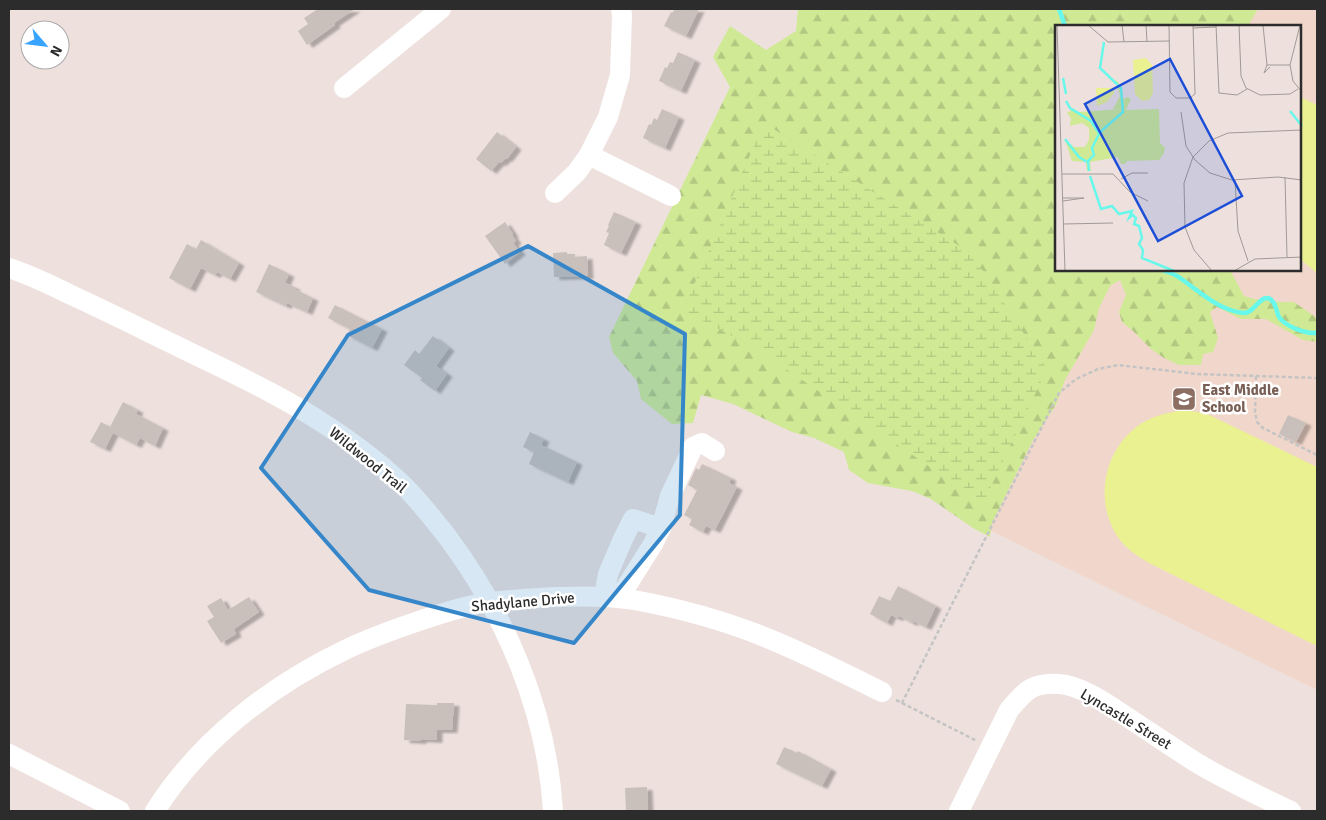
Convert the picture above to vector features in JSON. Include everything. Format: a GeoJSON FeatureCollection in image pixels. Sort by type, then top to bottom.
{"type":"FeatureCollection","features":[{"type":"Feature","properties":{"kind":"street"},"geometry":{"type":"LineString","coordinates":[[344,88],[440,9]]}},
{"type":"Feature","properties":{"kind":"street"},"geometry":{"type":"LineString","coordinates":[[555,193],[576,172],[589,155],[608,117],[620,75],[621,9]]}},
{"type":"Feature","properties":{"kind":"street"},"geometry":{"type":"LineString","coordinates":[[589,155],[671,196]]}},
{"type":"Feature","properties":{"kind":"street","name":"Wildwood Trail"},"geometry":{"type":"LineString","coordinates":[[9,268],[86,301],[289,403],[329,428],[374,460],[406,488],[459,553],[490,602],[516,656],[536,711],[548,767],[552,793],[552,811]]}},
{"type":"Feature","properties":{"kind":"street"},"geometry":{"type":"LineString","coordinates":[[611,598],[653,544],[661,528],[670,496],[693,447],[702,443],[715,450]]}},
{"type":"Feature","properties":{"kind":"street"},"geometry":{"type":"LineString","coordinates":[[611,598],[608,574],[633,519],[661,528]]}},
{"type":"Feature","properties":{"kind":"street","name":"Shadylane Drive"},"geometry":{"type":"LineString","coordinates":[[156,811],[179,779],[218,735],[252,707],[305,671],[347,649],[384,633],[436,616],[490,602],[556,597],[611,598],[688,612],[748,631],[786,646],[882,692]]}},
{"type":"Feature","properties":{"kind":"street","name":"Lyncastle Street"},"geometry":{"type":"LineString","coordinates":[[959,811],[1009,710],[1030,688],[1037,685],[1062,684],[1081,690],[1110,706],[1221,777],[1291,811]]}},
{"type":"Feature","properties":{"kind":"street"},"geometry":{"type":"LineString","coordinates":[[9,754],[120,811]]}},
{"type":"Feature","properties":{"kind":"path"},"geometry":{"type":"LineString","coordinates":[[902,703],[1059,393],[1076,379],[1098,369],[1118,365],[1197,374],[1317,378]]}},
{"type":"Feature","properties":{"kind":"path"},"geometry":{"type":"LineString","coordinates":[[1256,376],[1255,412],[1257,422],[1263,428],[1317,455]]}},
{"type":"Feature","properties":{"kind":"path"},"geometry":{"type":"LineString","coordinates":[[882,692],[990,748]]}},
{"type":"Feature","properties":{"kind":"highlighted area"},"geometry":{"type":"Polygon","coordinates":[[[528,246],[685,334],[680,515],[574,643],[369,590],[261,468],[348,335],[528,246]]]}},
{"type":"Feature","properties":{"kind":"shaded area","name":"East Middle School"},"geometry":{"type":"Polygon","coordinates":[[[1246,9],[1317,9],[1317,690],[987,529],[1116,271],[1301,271],[1301,25],[1238,25],[1246,9]]]}},
{"type":"Feature","properties":{"kind":"green space"},"geometry":{"type":"Polygon","coordinates":[[[798,9],[1258,9],[1249,25],[1055,25],[1055,271],[1231,271],[1244,296],[1279,302],[1294,302],[1317,318],[1317,342],[1303,340],[1266,319],[1241,319],[1217,307],[1210,312],[1218,338],[1213,352],[1203,354],[1201,365],[1179,365],[1151,349],[1122,322],[1119,312],[1126,295],[1120,280],[1110,286],[1099,308],[1094,330],[1065,380],[1056,405],[1033,440],[992,523],[990,537],[973,528],[931,499],[912,491],[868,483],[849,470],[844,452],[814,438],[792,432],[733,404],[701,395],[693,423],[672,424],[641,399],[637,381],[613,353],[609,337],[730,87],[713,57],[730,26],[766,50],[796,31],[798,9]]]}},
{"type":"Feature","properties":{"kind":"green space"},"geometry":{"type":"Polygon","coordinates":[[[1301,97],[1317,105],[1317,273],[1301,260],[1301,97]]]}},
{"type":"Feature","properties":{"kind":"green space"},"geometry":{"type":"Polygon","coordinates":[[[764,123],[972,254],[1047,369],[983,503],[758,350],[683,310],[764,123]]]}},
{"type":"Feature","properties":{"kind":"green space"},"geometry":{"type":"Polygon","coordinates":[[[1179,411],[1207,414],[1317,467],[1317,646],[1149,563],[1140,558],[1117,536],[1110,522],[1106,507],[1106,476],[1111,461],[1127,435],[1139,425],[1158,416],[1179,411]]]}},
{"type":"Feature","properties":{"kind":"building"},"geometry":{"type":"Polygon","coordinates":[[[318,9],[355,9],[307,45],[298,31],[308,24],[304,18],[318,9]]]}},
{"type":"Feature","properties":{"kind":"building"},"geometry":{"type":"Polygon","coordinates":[[[675,9],[699,9],[686,36],[664,26],[671,12],[675,9]]]}},
{"type":"Feature","properties":{"kind":"building"},"geometry":{"type":"Polygon","coordinates":[[[678,52],[695,60],[681,91],[659,81],[665,67],[667,68],[670,62],[673,63],[678,52]]]}},
{"type":"Feature","properties":{"kind":"building"},"geometry":{"type":"Polygon","coordinates":[[[662,109],[679,117],[665,148],[643,138],[649,124],[651,125],[654,118],[657,120],[662,109]]]}},
{"type":"Feature","properties":{"kind":"building"},"geometry":{"type":"Polygon","coordinates":[[[497,132],[516,147],[507,159],[501,163],[499,162],[491,171],[476,159],[497,132]]]}},
{"type":"Feature","properties":{"kind":"building"},"geometry":{"type":"Polygon","coordinates":[[[614,212],[636,222],[621,253],[604,245],[609,233],[606,232],[608,225],[614,212]]]}},
{"type":"Feature","properties":{"kind":"building"},"geometry":{"type":"Polygon","coordinates":[[[505,222],[516,241],[513,243],[520,252],[505,264],[485,236],[505,222]]]}},
{"type":"Feature","properties":{"kind":"building"},"geometry":{"type":"Polygon","coordinates":[[[201,240],[239,263],[230,279],[217,272],[215,275],[201,268],[190,289],[169,278],[187,244],[196,249],[201,240]]]}},
{"type":"Feature","properties":{"kind":"building"},"geometry":{"type":"Polygon","coordinates":[[[567,252],[567,254],[575,254],[575,257],[587,256],[588,276],[554,277],[553,253],[567,252]]]}},
{"type":"Feature","properties":{"kind":"building"},"geometry":{"type":"Polygon","coordinates":[[[269,264],[289,274],[285,283],[313,298],[307,312],[287,303],[286,306],[256,292],[269,264]]]}},
{"type":"Feature","properties":{"kind":"building"},"geometry":{"type":"Polygon","coordinates":[[[335,305],[382,329],[372,348],[347,335],[350,329],[328,318],[335,305]]]}},
{"type":"Feature","properties":{"kind":"building"},"geometry":{"type":"Polygon","coordinates":[[[433,336],[449,348],[436,366],[447,374],[435,391],[420,380],[422,378],[404,365],[415,350],[419,354],[433,336]]]}},
{"type":"Feature","properties":{"kind":"building"},"geometry":{"type":"Polygon","coordinates":[[[123,402],[138,410],[136,414],[163,428],[155,446],[140,438],[136,445],[113,433],[105,449],[90,442],[101,422],[110,427],[123,402]]]}},
{"type":"Feature","properties":{"kind":"building"},"geometry":{"type":"Polygon","coordinates":[[[1288,415],[1306,423],[1296,442],[1279,434],[1288,415]]]}},
{"type":"Feature","properties":{"kind":"building"},"geometry":{"type":"Polygon","coordinates":[[[530,432],[544,439],[541,445],[577,462],[568,482],[529,464],[534,452],[523,447],[530,432]]]}},
{"type":"Feature","properties":{"kind":"building"},"geometry":{"type":"Polygon","coordinates":[[[702,464],[731,478],[729,483],[737,487],[715,530],[706,526],[703,532],[689,525],[692,519],[684,515],[697,490],[688,485],[696,468],[699,470],[702,464]]]}},
{"type":"Feature","properties":{"kind":"building"},"geometry":{"type":"Polygon","coordinates":[[[898,586],[936,606],[926,627],[913,621],[912,623],[899,616],[897,618],[891,615],[887,623],[870,614],[879,596],[890,601],[898,586]]]}},
{"type":"Feature","properties":{"kind":"building"},"geometry":{"type":"Polygon","coordinates":[[[249,597],[259,612],[234,629],[236,634],[221,643],[207,621],[214,617],[207,606],[221,598],[228,610],[249,597]]]}},
{"type":"Feature","properties":{"kind":"building"},"geometry":{"type":"Polygon","coordinates":[[[437,703],[454,703],[452,730],[437,730],[437,740],[404,740],[406,704],[437,705],[437,703]]]}},
{"type":"Feature","properties":{"kind":"building"},"geometry":{"type":"Polygon","coordinates":[[[784,747],[797,753],[798,751],[831,769],[822,786],[776,764],[784,747]]]}},
{"type":"Feature","properties":{"kind":"building"},"geometry":{"type":"Polygon","coordinates":[[[647,787],[648,811],[626,811],[625,788],[647,787]]]}},
{"type":"Feature","properties":{"kind":"waterway"},"geometry":{"type":"LineString","coordinates":[[1059,9],[1065,25]]}},
{"type":"Feature","properties":{"kind":"waterway"},"geometry":{"type":"LineString","coordinates":[[1165,271],[1176,275],[1217,304],[1234,311],[1247,313],[1261,300],[1265,298],[1271,299],[1279,317],[1286,324],[1302,331],[1317,333]]}},
{"type":"Feature","properties":{"kind":"place","name":"East Middle School"},"geometry":{"type":"Point","coordinates":[1184,399]}}]}
